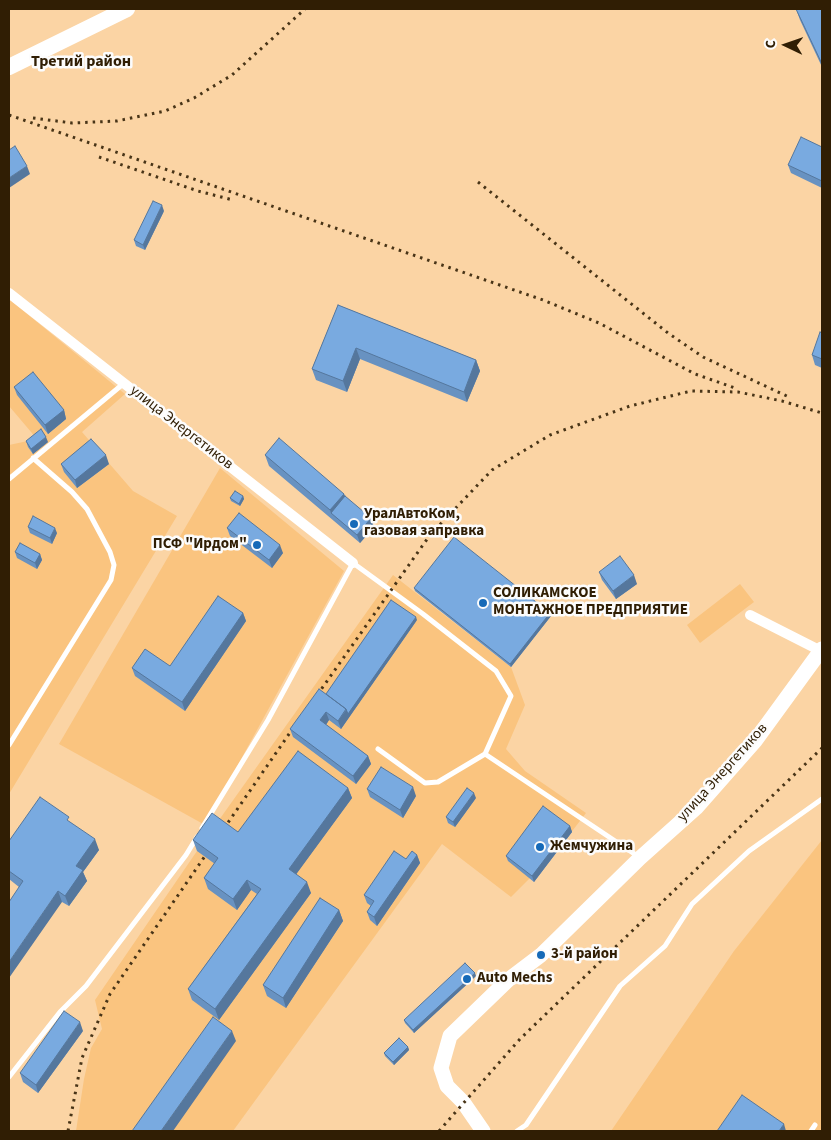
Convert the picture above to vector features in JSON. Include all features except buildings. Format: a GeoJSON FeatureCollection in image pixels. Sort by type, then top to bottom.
{"type":"FeatureCollection","features":[{"type":"Feature","properties":{"kind":"main road"},"geometry":{"type":"LineString","coordinates":[[9,66],[127,9]]}},
{"type":"Feature","properties":{"kind":"street","name":"улица Энергетиков"},"geometry":{"type":"LineString","coordinates":[[9,293],[353,563]]}},
{"type":"Feature","properties":{"kind":"street"},"geometry":{"type":"LineString","coordinates":[[750,615],[822,650]]}},
{"type":"Feature","properties":{"kind":"street","name":"улица Энергетиков"},"geometry":{"type":"LineString","coordinates":[[483,1131],[462,1102],[447,1086],[441,1068],[450,1036],[508,980],[541,956],[640,858],[696,808],[755,742],[822,650]]}},
{"type":"Feature","properties":{"kind":"lane"},"geometry":{"type":"LineString","coordinates":[[9,479],[123,384]]}},
{"type":"Feature","properties":{"kind":"lane"},"geometry":{"type":"LineString","coordinates":[[9,745],[111,580],[114,565],[110,552],[87,509],[72,492],[34,458]]}},
{"type":"Feature","properties":{"kind":"lane"},"geometry":{"type":"LineString","coordinates":[[9,1077],[60,1012],[86,986],[186,855],[268,720],[353,563],[496,671],[511,696],[484,754],[438,782],[425,783],[378,749]]}},
{"type":"Feature","properties":{"kind":"lane"},"geometry":{"type":"LineString","coordinates":[[484,754],[640,858]]}},
{"type":"Feature","properties":{"kind":"lane"},"geometry":{"type":"LineString","coordinates":[[517,1131],[526,1125],[620,986],[666,946],[692,904],[749,851],[822,799]]}},
{"type":"Feature","properties":{"kind":"lane"},"geometry":{"type":"LineString","coordinates":[[811,1131],[815,1125]]}},
{"type":"Feature","properties":{"kind":"shaded area"},"geometry":{"type":"Polygon","coordinates":[[[9,299],[125,394],[82,432],[133,491],[177,516],[9,794],[9,445],[37,439],[9,406],[9,299]]]}},
{"type":"Feature","properties":{"kind":"shaded area"},"geometry":{"type":"Polygon","coordinates":[[[220,468],[344,571],[205,825],[59,744],[220,468]]]}},
{"type":"Feature","properties":{"kind":"shaded area"},"geometry":{"type":"Polygon","coordinates":[[[393,575],[511,667],[525,705],[506,749],[525,771],[586,813],[534,881],[530,878],[511,897],[442,844],[233,1131],[76,1131],[91,1048],[102,1029],[95,1000],[197,851],[393,575]]]}},
{"type":"Feature","properties":{"kind":"shaded area"},"geometry":{"type":"Polygon","coordinates":[[[740,584],[754,602],[700,643],[687,625],[740,584]]]}},
{"type":"Feature","properties":{"kind":"shaded area"},"geometry":{"type":"Polygon","coordinates":[[[822,840],[822,1131],[611,1131],[734,951],[822,840]]]}},
{"type":"Feature","properties":{"kind":"railway"},"geometry":{"type":"LineString","coordinates":[[33,118],[72,123],[117,121],[165,111],[194,98],[232,75],[305,9]]}},
{"type":"Feature","properties":{"kind":"railway"},"geometry":{"type":"LineString","coordinates":[[9,115],[543,300],[599,323],[695,374],[738,389]]}},
{"type":"Feature","properties":{"kind":"railway"},"geometry":{"type":"LineString","coordinates":[[99,157],[198,191],[233,200]]}},
{"type":"Feature","properties":{"kind":"railway"},"geometry":{"type":"LineString","coordinates":[[478,182],[668,333],[703,357],[791,398]]}},
{"type":"Feature","properties":{"kind":"railway"},"geometry":{"type":"LineString","coordinates":[[313,701],[430,535],[492,470],[550,435],[630,406],[691,391],[738,392],[782,401],[822,413]]}},
{"type":"Feature","properties":{"kind":"railway"},"geometry":{"type":"LineString","coordinates":[[68,1131],[82,1058],[110,994],[298,721]]}},
{"type":"Feature","properties":{"kind":"railway"},"geometry":{"type":"LineString","coordinates":[[439,1131],[520,1039],[822,748]]}},
{"type":"Feature","properties":{"kind":"place","name":"УралАвтоКом, газовая заправка"},"geometry":{"type":"Point","coordinates":[354,524]}},
{"type":"Feature","properties":{"kind":"place","name":"ПСФ \"Ирдом\""},"geometry":{"type":"Point","coordinates":[257,545]}},
{"type":"Feature","properties":{"kind":"place","name":"СОЛИКАМСКОЕ МОНТАЖНОЕ ПРЕДПРИЯТИЕ"},"geometry":{"type":"Point","coordinates":[483,603]}},
{"type":"Feature","properties":{"kind":"place","name":"Жемчужина"},"geometry":{"type":"Point","coordinates":[540,847]}},
{"type":"Feature","properties":{"kind":"place","name":"3-й район"},"geometry":{"type":"Point","coordinates":[541,955]}},
{"type":"Feature","properties":{"kind":"place","name":"Auto Mechs"},"geometry":{"type":"Point","coordinates":[467,979]}},
{"type":"Feature","properties":{"kind":"district","name":"Третий район"},"geometry":{"type":"Point","coordinates":[81,62]}}]}
